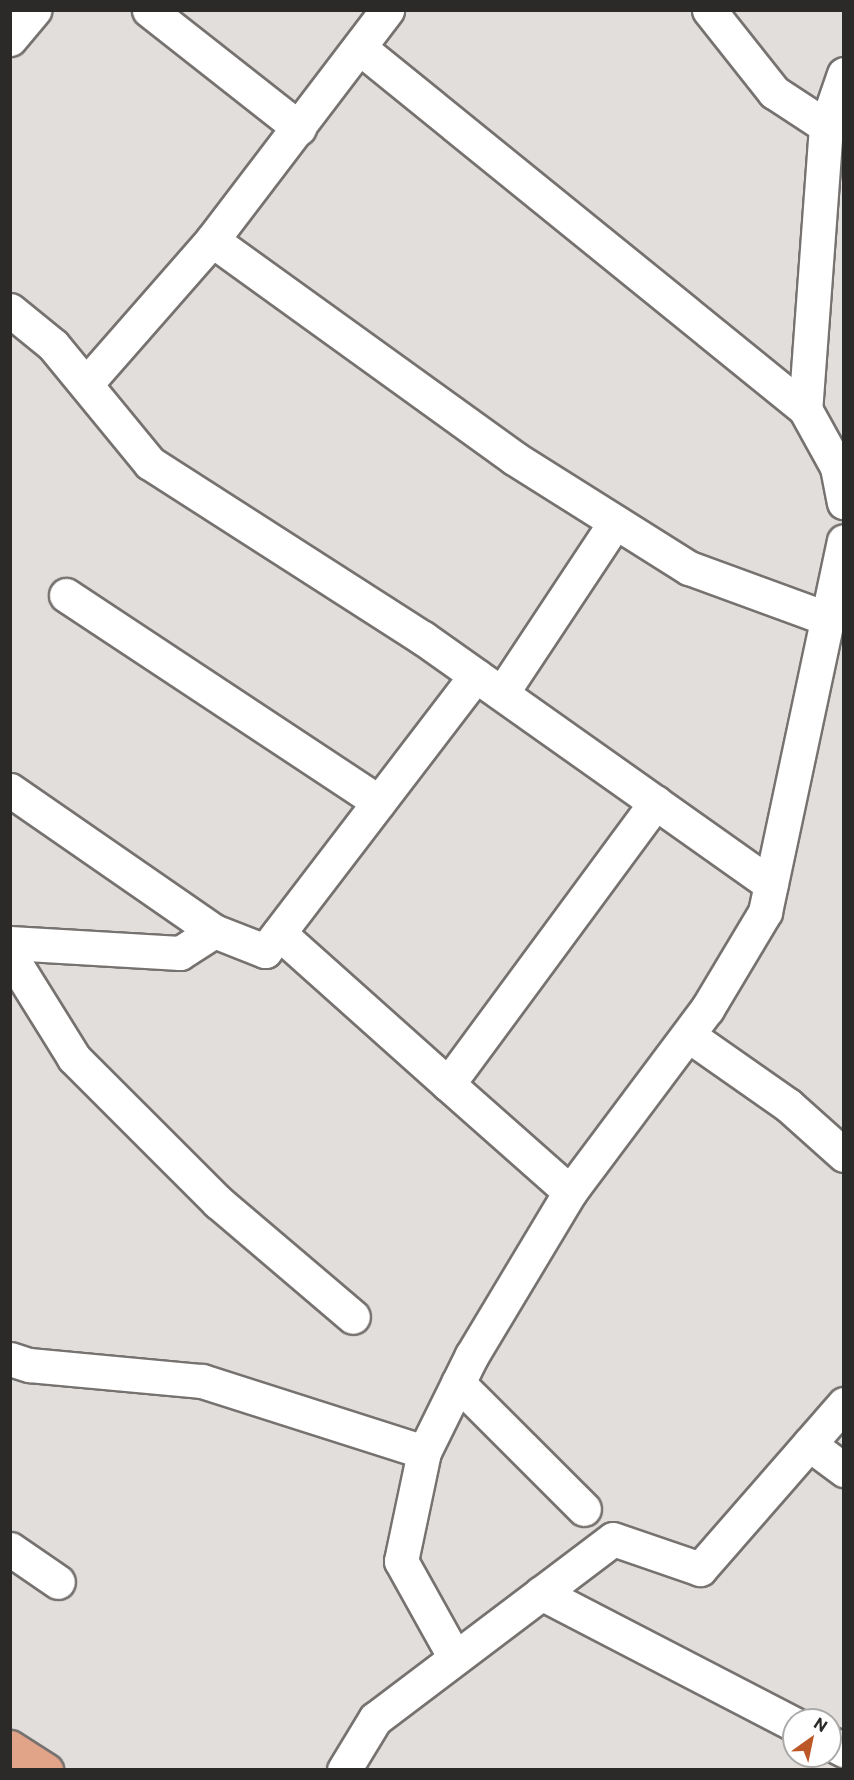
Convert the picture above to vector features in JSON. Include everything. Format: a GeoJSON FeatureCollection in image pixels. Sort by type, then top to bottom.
{"type":"FeatureCollection","features":[{"type":"Feature","properties":{"kind":"main road"},"geometry":{"type":"LineString","coordinates":[[10,1747],[46,1770]]}},
{"type":"Feature","properties":{"kind":"street"},"geometry":{"type":"LineString","coordinates":[[10,39],[34,10]]}},
{"type":"Feature","properties":{"kind":"street"},"geometry":{"type":"LineString","coordinates":[[149,10],[299,128]]}},
{"type":"Feature","properties":{"kind":"street"},"geometry":{"type":"LineString","coordinates":[[86,384],[212,240],[387,10]]}},
{"type":"Feature","properties":{"kind":"street"},"geometry":{"type":"LineString","coordinates":[[709,10],[774,92],[826,126]]}},
{"type":"Feature","properties":{"kind":"street"},"geometry":{"type":"LineString","coordinates":[[360,48],[805,409],[837,467],[843,502]]}},
{"type":"Feature","properties":{"kind":"street"},"geometry":{"type":"LineString","coordinates":[[805,409],[831,224],[826,126],[843,74]]}},
{"type":"Feature","properties":{"kind":"street"},"geometry":{"type":"LineString","coordinates":[[212,240],[514,458],[688,568],[828,619]]}},
{"type":"Feature","properties":{"kind":"street"},"geometry":{"type":"LineString","coordinates":[[10,310],[53,345],[150,463],[476,675],[771,884]]}},
{"type":"Feature","properties":{"kind":"street"},"geometry":{"type":"LineString","coordinates":[[502,693],[615,522]]}},
{"type":"Feature","properties":{"kind":"street"},"geometry":{"type":"LineString","coordinates":[[455,1658],[401,1561],[424,1452],[458,1383],[570,1192],[688,1035],[765,912],[843,541]]}},
{"type":"Feature","properties":{"kind":"street"},"geometry":{"type":"LineString","coordinates":[[66,595],[379,802]]}},
{"type":"Feature","properties":{"kind":"street"},"geometry":{"type":"LineString","coordinates":[[10,790],[214,931],[265,951],[476,675]]}},
{"type":"Feature","properties":{"kind":"street"},"geometry":{"type":"LineString","coordinates":[[448,1084],[656,802]]}},
{"type":"Feature","properties":{"kind":"street"},"geometry":{"type":"LineString","coordinates":[[10,943],[180,953],[214,931]]}},
{"type":"Feature","properties":{"kind":"street"},"geometry":{"type":"LineString","coordinates":[[279,933],[570,1192]]}},
{"type":"Feature","properties":{"kind":"street"},"geometry":{"type":"LineString","coordinates":[[10,955],[74,1058],[218,1202],[353,1317]]}},
{"type":"Feature","properties":{"kind":"street"},"geometry":{"type":"LineString","coordinates":[[688,1035],[788,1105],[843,1155]]}},
{"type":"Feature","properties":{"kind":"street"},"geometry":{"type":"LineString","coordinates":[[10,1359],[29,1365],[202,1382],[424,1452]]}},
{"type":"Feature","properties":{"kind":"street"},"geometry":{"type":"LineString","coordinates":[[458,1383],[584,1509]]}},
{"type":"Feature","properties":{"kind":"street"},"geometry":{"type":"LineString","coordinates":[[344,1770],[375,1719],[614,1539],[700,1569],[843,1404]]}},
{"type":"Feature","properties":{"kind":"street"},"geometry":{"type":"LineString","coordinates":[[809,1444],[843,1470]]}},
{"type":"Feature","properties":{"kind":"street"},"geometry":{"type":"LineString","coordinates":[[10,1549],[58,1582]]}},
{"type":"Feature","properties":{"kind":"street"},"geometry":{"type":"LineString","coordinates":[[541,1593],[782,1718]]}}]}
